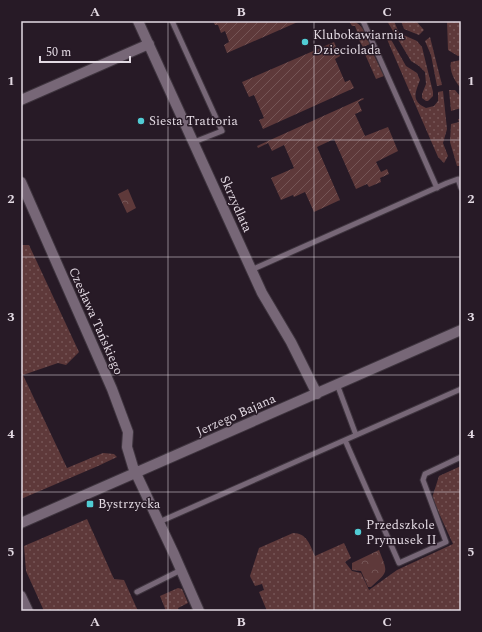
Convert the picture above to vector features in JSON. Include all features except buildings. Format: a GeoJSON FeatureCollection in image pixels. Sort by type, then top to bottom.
{"type":"FeatureCollection","features":[{"type":"Feature","properties":{"kind":"street","name":"Skrzydlata"},"geometry":{"type":"LineString","coordinates":[[138,21],[262,293],[291,342],[317,394]]}},
{"type":"Feature","properties":{"kind":"street"},"geometry":{"type":"LineString","coordinates":[[21,100],[149,44]]}},
{"type":"Feature","properties":{"kind":"street","name":"Czesława Tańskiego"},"geometry":{"type":"LineString","coordinates":[[21,182],[112,390],[128,432],[127,447],[136,473],[181,570],[198,611]]}},
{"type":"Feature","properties":{"kind":"street","name":"Jerzego Bajana"},"geometry":{"type":"LineString","coordinates":[[21,523],[461,330]]}},
{"type":"Feature","properties":{"kind":"street"},"geometry":{"type":"LineString","coordinates":[[21,596],[28,611]]}},
{"type":"Feature","properties":{"kind":"lane"},"geometry":{"type":"LineString","coordinates":[[172,21],[222,131],[194,142]]}},
{"type":"Feature","properties":{"kind":"lane"},"geometry":{"type":"LineString","coordinates":[[362,21],[437,188]]}},
{"type":"Feature","properties":{"kind":"lane"},"geometry":{"type":"LineString","coordinates":[[251,270],[458,179],[461,188]]}},
{"type":"Feature","properties":{"kind":"lane"},"geometry":{"type":"LineString","coordinates":[[337,384],[356,435]]}},
{"type":"Feature","properties":{"kind":"lane"},"geometry":{"type":"LineString","coordinates":[[159,522],[461,389]]}},
{"type":"Feature","properties":{"kind":"lane"},"geometry":{"type":"LineString","coordinates":[[345,440],[399,563],[446,542],[423,480],[425,474],[461,457]]}},
{"type":"Feature","properties":{"kind":"lane"},"geometry":{"type":"LineString","coordinates":[[137,592],[181,570]]}},
{"type":"Feature","properties":{"kind":"green space"},"geometry":{"type":"Polygon","coordinates":[[[213,21],[300,21],[227,53],[224,45],[229,42],[225,31],[221,33],[218,25],[215,25],[213,21]]]}},
{"type":"Feature","properties":{"kind":"green space"},"geometry":{"type":"Polygon","coordinates":[[[349,21],[357,23],[363,29],[370,44],[363,47],[356,35],[358,34],[355,26],[352,26],[349,21]]]}},
{"type":"Feature","properties":{"kind":"green space"},"geometry":{"type":"Polygon","coordinates":[[[387,21],[394,21],[399,33],[417,41],[422,47],[433,92],[433,96],[428,101],[422,98],[426,84],[425,72],[411,61],[387,21]]]}},
{"type":"Feature","properties":{"kind":"green space"},"geometry":{"type":"Polygon","coordinates":[[[401,21],[416,21],[424,30],[419,35],[404,29],[401,21]]]}},
{"type":"Feature","properties":{"kind":"green space"},"geometry":{"type":"Polygon","coordinates":[[[447,21],[461,21],[461,55],[458,56],[448,50],[447,21]]]}},
{"type":"Feature","properties":{"kind":"green space"},"geometry":{"type":"Polygon","coordinates":[[[389,36],[406,66],[417,73],[420,80],[416,93],[416,99],[418,102],[426,108],[434,106],[438,101],[438,92],[443,91],[447,129],[443,143],[448,156],[444,163],[438,157],[386,37],[389,36]]]}},
{"type":"Feature","properties":{"kind":"green space"},"geometry":{"type":"Polygon","coordinates":[[[430,37],[442,85],[437,86],[431,55],[425,41],[430,37]]]}},
{"type":"Feature","properties":{"kind":"green space"},"geometry":{"type":"Polygon","coordinates":[[[334,42],[340,56],[335,59],[345,82],[350,80],[354,88],[263,129],[259,120],[264,118],[254,95],[249,97],[242,82],[334,42]]]}},
{"type":"Feature","properties":{"kind":"green space"},"geometry":{"type":"Polygon","coordinates":[[[371,49],[384,76],[376,79],[364,52],[371,49]]]}},
{"type":"Feature","properties":{"kind":"green space"},"geometry":{"type":"Polygon","coordinates":[[[461,60],[461,88],[453,76],[451,62],[461,60]]]}},
{"type":"Feature","properties":{"kind":"green space"},"geometry":{"type":"Polygon","coordinates":[[[449,90],[455,90],[461,97],[461,108],[451,111],[449,90]]]}},
{"type":"Feature","properties":{"kind":"green space"},"geometry":{"type":"Polygon","coordinates":[[[363,98],[364,99],[358,102],[362,111],[355,114],[365,136],[388,127],[398,151],[376,162],[381,172],[387,169],[389,174],[380,178],[381,182],[369,187],[367,184],[356,189],[334,139],[317,147],[340,200],[314,212],[305,192],[294,197],[293,195],[281,200],[271,178],[294,168],[284,145],[272,151],[268,143],[258,148],[257,146],[363,98]]]}},
{"type":"Feature","properties":{"kind":"green space"},"geometry":{"type":"Polygon","coordinates":[[[458,119],[461,119],[461,166],[457,166],[450,142],[451,124],[459,122],[458,119]]]}},
{"type":"Feature","properties":{"kind":"green space"},"geometry":{"type":"Polygon","coordinates":[[[128,189],[136,208],[127,213],[118,194],[128,189]]]}},
{"type":"Feature","properties":{"kind":"green space"},"geometry":{"type":"Polygon","coordinates":[[[21,245],[29,245],[79,352],[66,365],[58,363],[23,375],[67,468],[103,453],[114,454],[117,457],[21,499],[21,245]]]}},
{"type":"Feature","properties":{"kind":"green space"},"geometry":{"type":"Polygon","coordinates":[[[461,466],[461,611],[267,611],[259,592],[264,590],[262,584],[255,586],[250,576],[259,548],[293,533],[305,537],[315,556],[344,543],[351,558],[345,562],[352,571],[361,573],[369,590],[397,570],[453,544],[432,498],[439,476],[461,466]]]}},
{"type":"Feature","properties":{"kind":"green space"},"geometry":{"type":"Polygon","coordinates":[[[87,519],[114,579],[124,580],[138,611],[44,611],[26,571],[24,546],[87,519]]]}},
{"type":"Feature","properties":{"kind":"green space"},"geometry":{"type":"Polygon","coordinates":[[[379,550],[384,563],[385,571],[377,582],[371,587],[368,587],[361,571],[352,570],[352,563],[379,550]]]}},
{"type":"Feature","properties":{"kind":"green space"},"geometry":{"type":"Polygon","coordinates":[[[178,588],[182,589],[188,603],[178,608],[179,611],[166,611],[160,596],[178,588]]]}},
{"type":"Feature","properties":{"kind":"place","name":"Klubokawiarnia Dzieciolada"},"geometry":{"type":"Point","coordinates":[305,42]}},
{"type":"Feature","properties":{"kind":"place","name":"Siesta Trattoria"},"geometry":{"type":"Point","coordinates":[141,121]}},
{"type":"Feature","properties":{"kind":"place","name":"Bystrzycka"},"geometry":{"type":"Point","coordinates":[90,504]}},
{"type":"Feature","properties":{"kind":"place","name":"Przedszkole Prymusek II"},"geometry":{"type":"Point","coordinates":[358,532]}}]}
